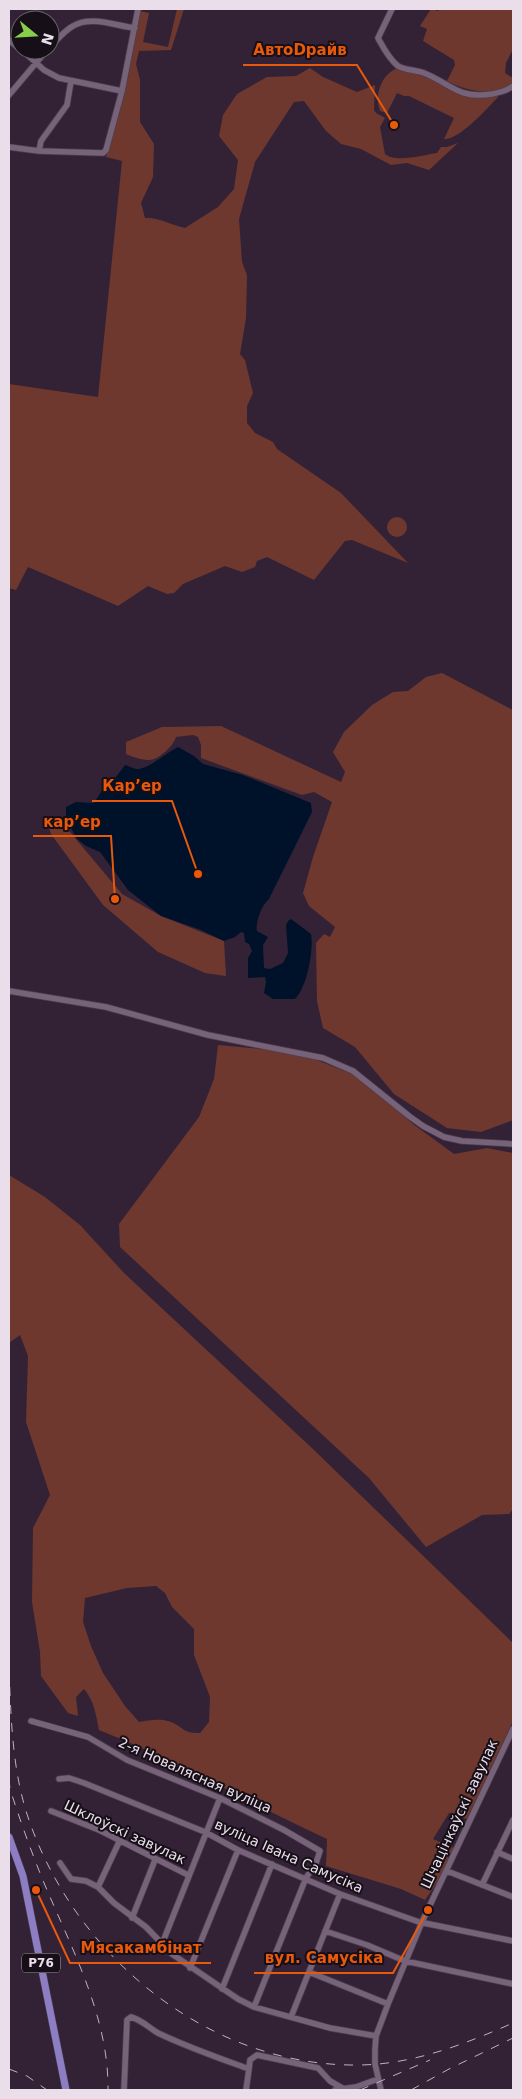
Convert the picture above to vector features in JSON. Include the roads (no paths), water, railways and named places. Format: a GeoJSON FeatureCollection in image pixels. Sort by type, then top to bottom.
{"type":"FeatureCollection","features":[{"type":"Feature","properties":{"kind":"main road","name":"Р76"},"geometry":{"type":"LineString","coordinates":[[9,1837],[23,1876],[66,2090]]}},
{"type":"Feature","properties":{"kind":"street"},"geometry":{"type":"LineString","coordinates":[[9,147],[39,151],[100,154],[106,150],[122,91],[138,9]]}},
{"type":"Feature","properties":{"kind":"street"},"geometry":{"type":"LineString","coordinates":[[392,9],[378,38],[391,59],[399,67],[413,69],[428,75],[466,95],[506,92],[513,86]]}},
{"type":"Feature","properties":{"kind":"street"},"geometry":{"type":"LineString","coordinates":[[60,37],[71,27],[82,22],[135,28]]}},
{"type":"Feature","properties":{"kind":"street"},"geometry":{"type":"LineString","coordinates":[[9,95],[36,61],[44,70],[71,81],[122,91]]}},
{"type":"Feature","properties":{"kind":"street"},"geometry":{"type":"LineString","coordinates":[[39,151],[41,141],[67,105],[71,81]]}},
{"type":"Feature","properties":{"kind":"street"},"geometry":{"type":"LineString","coordinates":[[9,991],[106,1007],[208,1035],[323,1058],[353,1071],[409,1116],[444,1137],[462,1141],[513,1144]]}},
{"type":"Feature","properties":{"kind":"street","name":"2-я Новалясная вуліца"},"geometry":{"type":"LineString","coordinates":[[31,1721],[88,1738],[127,1760],[220,1798],[318,1849],[320,1855],[306,1878]]}},
{"type":"Feature","properties":{"kind":"street","name":"Шчацінкаўскі завулак"},"geometry":{"type":"LineString","coordinates":[[381,2090],[375,2064],[376,2036],[422,1922],[513,1729]]}},
{"type":"Feature","properties":{"kind":"street"},"geometry":{"type":"LineString","coordinates":[[506,1743],[513,1746]]}},
{"type":"Feature","properties":{"kind":"street","name":"вуліца Івана Самусіка"},"geometry":{"type":"LineString","coordinates":[[59,1779],[69,1778],[84,1783],[205,1832],[238,1850],[340,1894],[422,1922],[513,1941]]}},
{"type":"Feature","properties":{"kind":"street"},"geometry":{"type":"LineString","coordinates":[[162,1944],[220,1798]]}},
{"type":"Feature","properties":{"kind":"street","name":"Шклоўскі завулак"},"geometry":{"type":"LineString","coordinates":[[51,1811],[120,1840],[155,1860],[188,1875]]}},
{"type":"Feature","properties":{"kind":"street"},"geometry":{"type":"LineString","coordinates":[[482,1884],[513,1820]]}},
{"type":"Feature","properties":{"kind":"street"},"geometry":{"type":"LineString","coordinates":[[98,1887],[120,1840]]}},
{"type":"Feature","properties":{"kind":"street"},"geometry":{"type":"LineString","coordinates":[[190,1968],[238,1850]]}},
{"type":"Feature","properties":{"kind":"street"},"geometry":{"type":"LineString","coordinates":[[497,1852],[513,1859]]}},
{"type":"Feature","properties":{"kind":"street"},"geometry":{"type":"LineString","coordinates":[[132,1918],[155,1860]]}},
{"type":"Feature","properties":{"kind":"street"},"geometry":{"type":"LineString","coordinates":[[60,1863],[70,1879],[86,1881],[98,1887],[114,1903],[146,1927],[162,1944],[190,1968],[222,1990],[254,2006],[330,2028],[376,2036]]}},
{"type":"Feature","properties":{"kind":"street"},"geometry":{"type":"LineString","coordinates":[[222,1990],[272,1864]]}},
{"type":"Feature","properties":{"kind":"street"},"geometry":{"type":"LineString","coordinates":[[447,1871],[513,1897]]}},
{"type":"Feature","properties":{"kind":"street"},"geometry":{"type":"LineString","coordinates":[[254,2006],[306,1878]]}},
{"type":"Feature","properties":{"kind":"street"},"geometry":{"type":"LineString","coordinates":[[291,2017],[340,1894]]}},
{"type":"Feature","properties":{"kind":"street"},"geometry":{"type":"LineString","coordinates":[[325,1930],[366,1944],[405,1961],[513,1984]]}},
{"type":"Feature","properties":{"kind":"street"},"geometry":{"type":"LineString","coordinates":[[309,1972],[388,2004]]}},
{"type":"Feature","properties":{"kind":"street"},"geometry":{"type":"LineString","coordinates":[[124,2090],[127,2020],[131,2018],[138,2019],[156,2032],[249,2069]]}},
{"type":"Feature","properties":{"kind":"street"},"geometry":{"type":"LineString","coordinates":[[246,2090],[250,2060],[257,2055],[318,2068],[330,2081],[344,2089]]}},
{"type":"Feature","properties":{"kind":"street"},"geometry":{"type":"LineString","coordinates":[[335,2090],[378,2079]]}},
{"type":"Feature","properties":{"kind":"water"},"geometry":{"type":"Polygon","coordinates":[[[178,747],[194,756],[203,764],[243,775],[311,803],[312,812],[269,899],[262,909],[257,928],[257,931],[268,937],[263,945],[264,968],[270,969],[283,963],[288,953],[286,925],[288,921],[291,919],[311,934],[309,968],[303,986],[295,999],[273,999],[264,993],[265,977],[248,978],[248,958],[252,951],[249,944],[245,942],[244,933],[241,932],[235,937],[224,941],[201,930],[161,916],[128,890],[100,852],[86,846],[77,839],[66,819],[66,807],[76,802],[94,803],[106,784],[116,777],[125,765],[141,769],[178,747]]]}},
{"type":"Feature","properties":{"kind":"railway"},"geometry":{"type":"LineString","coordinates":[[9,1669],[13,1741],[21,1794],[47,1863],[76,1911],[111,1955],[153,1993],[200,2024],[250,2047],[305,2061],[361,2065],[400,2061],[439,2052],[513,2023]]}},
{"type":"Feature","properties":{"kind":"railway"},"geometry":{"type":"LineString","coordinates":[[9,1779],[10,1789],[32,1853],[88,1987],[103,2038],[108,2090]]}},
{"type":"Feature","properties":{"kind":"railway"},"geometry":{"type":"LineString","coordinates":[[411,2090],[513,2038]]}},
{"type":"Feature","properties":{"kind":"railway"},"geometry":{"type":"LineString","coordinates":[[360,2090],[430,2060]]}},
{"type":"Feature","properties":{"kind":"railway"},"geometry":{"type":"LineString","coordinates":[[9,2069],[27,2076],[47,2090]]}},
{"type":"Feature","properties":{"kind":"place","name":"АвтоDрайв"},"geometry":{"type":"Point","coordinates":[394,125]}},
{"type":"Feature","properties":{"kind":"place","name":"Карʼер"},"geometry":{"type":"Point","coordinates":[198,874]}},
{"type":"Feature","properties":{"kind":"place","name":"карʼер"},"geometry":{"type":"Point","coordinates":[115,899]}},
{"type":"Feature","properties":{"kind":"place","name":"Мясакамбінат"},"geometry":{"type":"Point","coordinates":[36,1890]}},
{"type":"Feature","properties":{"kind":"place","name":"вул. Самусіка"},"geometry":{"type":"Point","coordinates":[428,1910]}}]}
